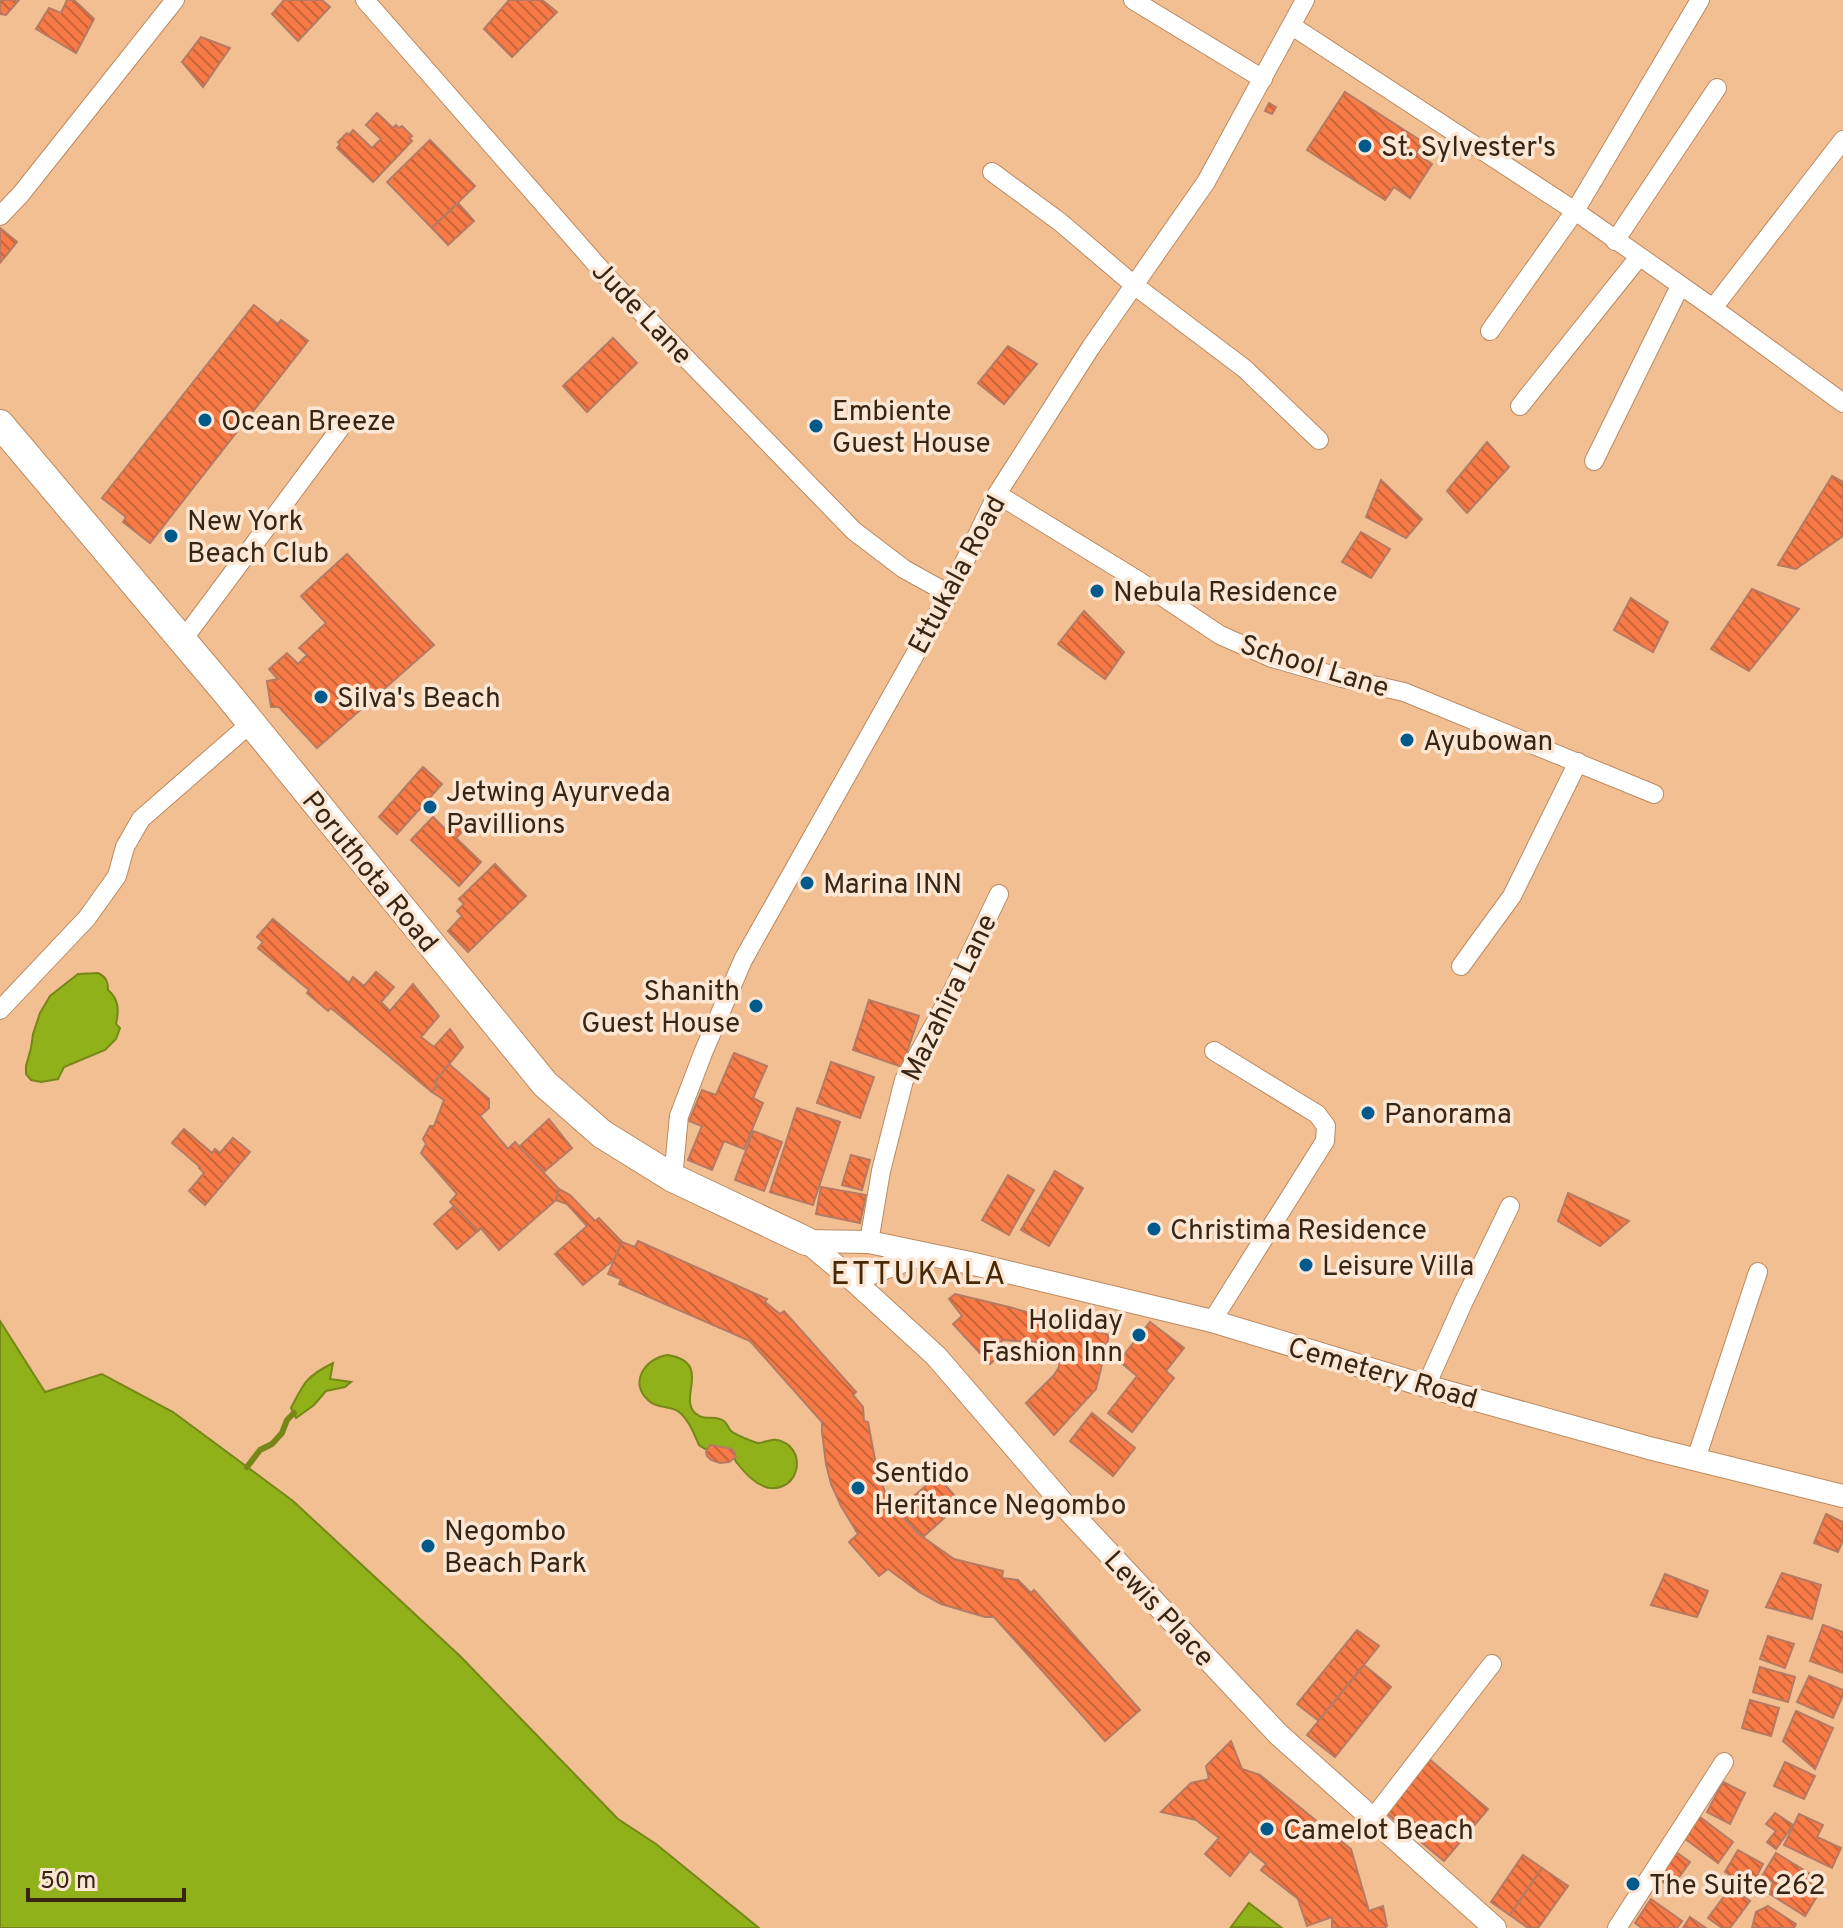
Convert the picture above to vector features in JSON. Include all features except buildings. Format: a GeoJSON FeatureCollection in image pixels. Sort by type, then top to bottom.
{"type":"FeatureCollection","features":[{"type":"Feature","properties":{"kind":"main road","name":"Poruthota Road"},"geometry":{"type":"LineString","coordinates":[[0,424],[251,723],[545,1084],[602,1134],[673,1178],[806,1241]]}},
{"type":"Feature","properties":{"kind":"street"},"geometry":{"type":"LineString","coordinates":[[0,216],[21,194],[175,0]]}},
{"type":"Feature","properties":{"kind":"street","name":"Jude Lane"},"geometry":{"type":"LineString","coordinates":[[365,0],[610,280],[854,531],[904,569],[949,594]]}},
{"type":"Feature","properties":{"kind":"street"},"geometry":{"type":"LineString","coordinates":[[1133,0],[1263,79]]}},
{"type":"Feature","properties":{"kind":"street","name":"Ettukala Road"},"geometry":{"type":"LineString","coordinates":[[673,1178],[679,1116],[743,960],[949,594],[997,494],[1091,347],[1206,182],[1305,0]]}},
{"type":"Feature","properties":{"kind":"street"},"geometry":{"type":"LineString","coordinates":[[1490,331],[1575,211],[1700,0]]}},
{"type":"Feature","properties":{"kind":"street"},"geometry":{"type":"LineString","coordinates":[[1292,26],[1575,211],[1843,403]]}},
{"type":"Feature","properties":{"kind":"street"},"geometry":{"type":"LineString","coordinates":[[1615,241],[1717,88]]}},
{"type":"Feature","properties":{"kind":"street"},"geometry":{"type":"LineString","coordinates":[[1713,308],[1843,140]]}},
{"type":"Feature","properties":{"kind":"street"},"geometry":{"type":"LineString","coordinates":[[992,172],[1245,369],[1319,440]]}},
{"type":"Feature","properties":{"kind":"street"},"geometry":{"type":"LineString","coordinates":[[1520,406],[1639,257]]}},
{"type":"Feature","properties":{"kind":"street"},"geometry":{"type":"LineString","coordinates":[[1594,461],[1680,286]]}},
{"type":"Feature","properties":{"kind":"street"},"geometry":{"type":"LineString","coordinates":[[182,641],[339,430]]}},
{"type":"Feature","properties":{"kind":"street","name":"School Lane"},"geometry":{"type":"LineString","coordinates":[[997,494],[1220,635],[1272,658],[1404,692],[1654,794]]}},
{"type":"Feature","properties":{"kind":"street"},"geometry":{"type":"LineString","coordinates":[[0,1010],[87,918],[117,876],[125,847],[141,819],[251,723]]}},
{"type":"Feature","properties":{"kind":"street"},"geometry":{"type":"LineString","coordinates":[[1461,966],[1512,896],[1578,762]]}},
{"type":"Feature","properties":{"kind":"street","name":"Mazahira Lane"},"geometry":{"type":"LineString","coordinates":[[869,1242],[881,1171],[904,1080],[952,992],[999,894]]}},
{"type":"Feature","properties":{"kind":"street"},"geometry":{"type":"LineString","coordinates":[[1212,1321],[1325,1141],[1326,1126],[1317,1114],[1214,1051]]}},
{"type":"Feature","properties":{"kind":"street"},"geometry":{"type":"LineString","coordinates":[[1426,1386],[1510,1206]]}},
{"type":"Feature","properties":{"kind":"street","name":"Cemetery Road"},"geometry":{"type":"LineString","coordinates":[[806,1241],[869,1242],[1212,1321],[1426,1386],[1843,1496]]}},
{"type":"Feature","properties":{"kind":"street","name":"Lewis Place"},"geometry":{"type":"LineString","coordinates":[[806,1241],[936,1356],[1073,1515],[1278,1734],[1495,1928]]}},
{"type":"Feature","properties":{"kind":"street"},"geometry":{"type":"LineString","coordinates":[[853,1280],[923,1254]]}},
{"type":"Feature","properties":{"kind":"street"},"geometry":{"type":"LineString","coordinates":[[1696,1459],[1758,1272]]}},
{"type":"Feature","properties":{"kind":"street"},"geometry":{"type":"LineString","coordinates":[[1373,1818],[1492,1664]]}},
{"type":"Feature","properties":{"kind":"street"},"geometry":{"type":"LineString","coordinates":[[1617,1928],[1724,1762]]}},
{"type":"Feature","properties":{"kind":"shaded area"},"geometry":{"type":"Polygon","coordinates":[[[98,973],[106,980],[108,990],[116,1001],[116,1024],[120,1028],[116,1039],[105,1050],[64,1067],[58,1079],[31,1080],[26,1074],[26,1066],[33,1034],[50,996],[78,974],[98,973]]]}},
{"type":"Feature","properties":{"kind":"shaded area"},"geometry":{"type":"Polygon","coordinates":[[[0,1321],[45,1392],[102,1374],[173,1412],[293,1501],[460,1656],[618,1819],[656,1844],[759,1928],[0,1928],[0,1321]]]}},
{"type":"Feature","properties":{"kind":"shaded area"},"geometry":{"type":"Polygon","coordinates":[[[668,1355],[689,1365],[692,1373],[691,1406],[695,1413],[720,1419],[730,1430],[753,1442],[776,1440],[794,1451],[796,1471],[789,1482],[776,1488],[757,1483],[731,1456],[699,1445],[679,1412],[649,1401],[640,1387],[642,1372],[652,1361],[668,1355]]]}},
{"type":"Feature","properties":{"kind":"shaded area"},"geometry":{"type":"Polygon","coordinates":[[[333,1363],[330,1379],[351,1382],[345,1387],[326,1391],[296,1418],[291,1408],[303,1386],[317,1372],[333,1363]]]}},
{"type":"Feature","properties":{"kind":"shaded area"},"geometry":{"type":"Polygon","coordinates":[[[1249,1903],[1282,1928],[1231,1927],[1249,1903]]]}},
{"type":"Feature","properties":{"kind":"waterway"},"geometry":{"type":"LineString","coordinates":[[247,1467],[260,1450],[272,1444],[282,1433],[287,1420],[294,1413]]}},
{"type":"Feature","properties":{"kind":"place","name":"St. Sylvester's"},"geometry":{"type":"Point","coordinates":[1365,146]}},
{"type":"Feature","properties":{"kind":"place","name":"Ocean Breeze"},"geometry":{"type":"Point","coordinates":[205,420]}},
{"type":"Feature","properties":{"kind":"place","name":"Embiente Guest House"},"geometry":{"type":"Point","coordinates":[816,426]}},
{"type":"Feature","properties":{"kind":"place","name":"New York Beach Club"},"geometry":{"type":"Point","coordinates":[171,536]}},
{"type":"Feature","properties":{"kind":"place","name":"Nebula Residence"},"geometry":{"type":"Point","coordinates":[1097,591]}},
{"type":"Feature","properties":{"kind":"place","name":"Silva's Beach"},"geometry":{"type":"Point","coordinates":[321,697]}},
{"type":"Feature","properties":{"kind":"place","name":"Ayubowan"},"geometry":{"type":"Point","coordinates":[1407,740]}},
{"type":"Feature","properties":{"kind":"place","name":"Jetwing Ayurveda Pavillions"},"geometry":{"type":"Point","coordinates":[430,807]}},
{"type":"Feature","properties":{"kind":"place","name":"Marina INN"},"geometry":{"type":"Point","coordinates":[807,883]}},
{"type":"Feature","properties":{"kind":"place","name":"Shanith Guest House"},"geometry":{"type":"Point","coordinates":[756,1006]}},
{"type":"Feature","properties":{"kind":"place","name":"Panorama"},"geometry":{"type":"Point","coordinates":[1368,1113]}},
{"type":"Feature","properties":{"kind":"place","name":"Christima Residence"},"geometry":{"type":"Point","coordinates":[1154,1229]}},
{"type":"Feature","properties":{"kind":"place","name":"Leisure Villa"},"geometry":{"type":"Point","coordinates":[1306,1265]}},
{"type":"Feature","properties":{"kind":"place","name":"Holiday Fashion Inn"},"geometry":{"type":"Point","coordinates":[1139,1335]}},
{"type":"Feature","properties":{"kind":"place","name":"Sentido Heritance Negombo"},"geometry":{"type":"Point","coordinates":[858,1488]}},
{"type":"Feature","properties":{"kind":"place","name":"Negombo Beach Park"},"geometry":{"type":"Point","coordinates":[428,1546]}},
{"type":"Feature","properties":{"kind":"place","name":"Camelot Beach"},"geometry":{"type":"Point","coordinates":[1267,1829]}},
{"type":"Feature","properties":{"kind":"place","name":"The Suite 262"},"geometry":{"type":"Point","coordinates":[1633,1884]}},
{"type":"Feature","properties":{"kind":"district","name":"ETTUKALA"},"geometry":{"type":"Point","coordinates":[919,1273]}}]}
